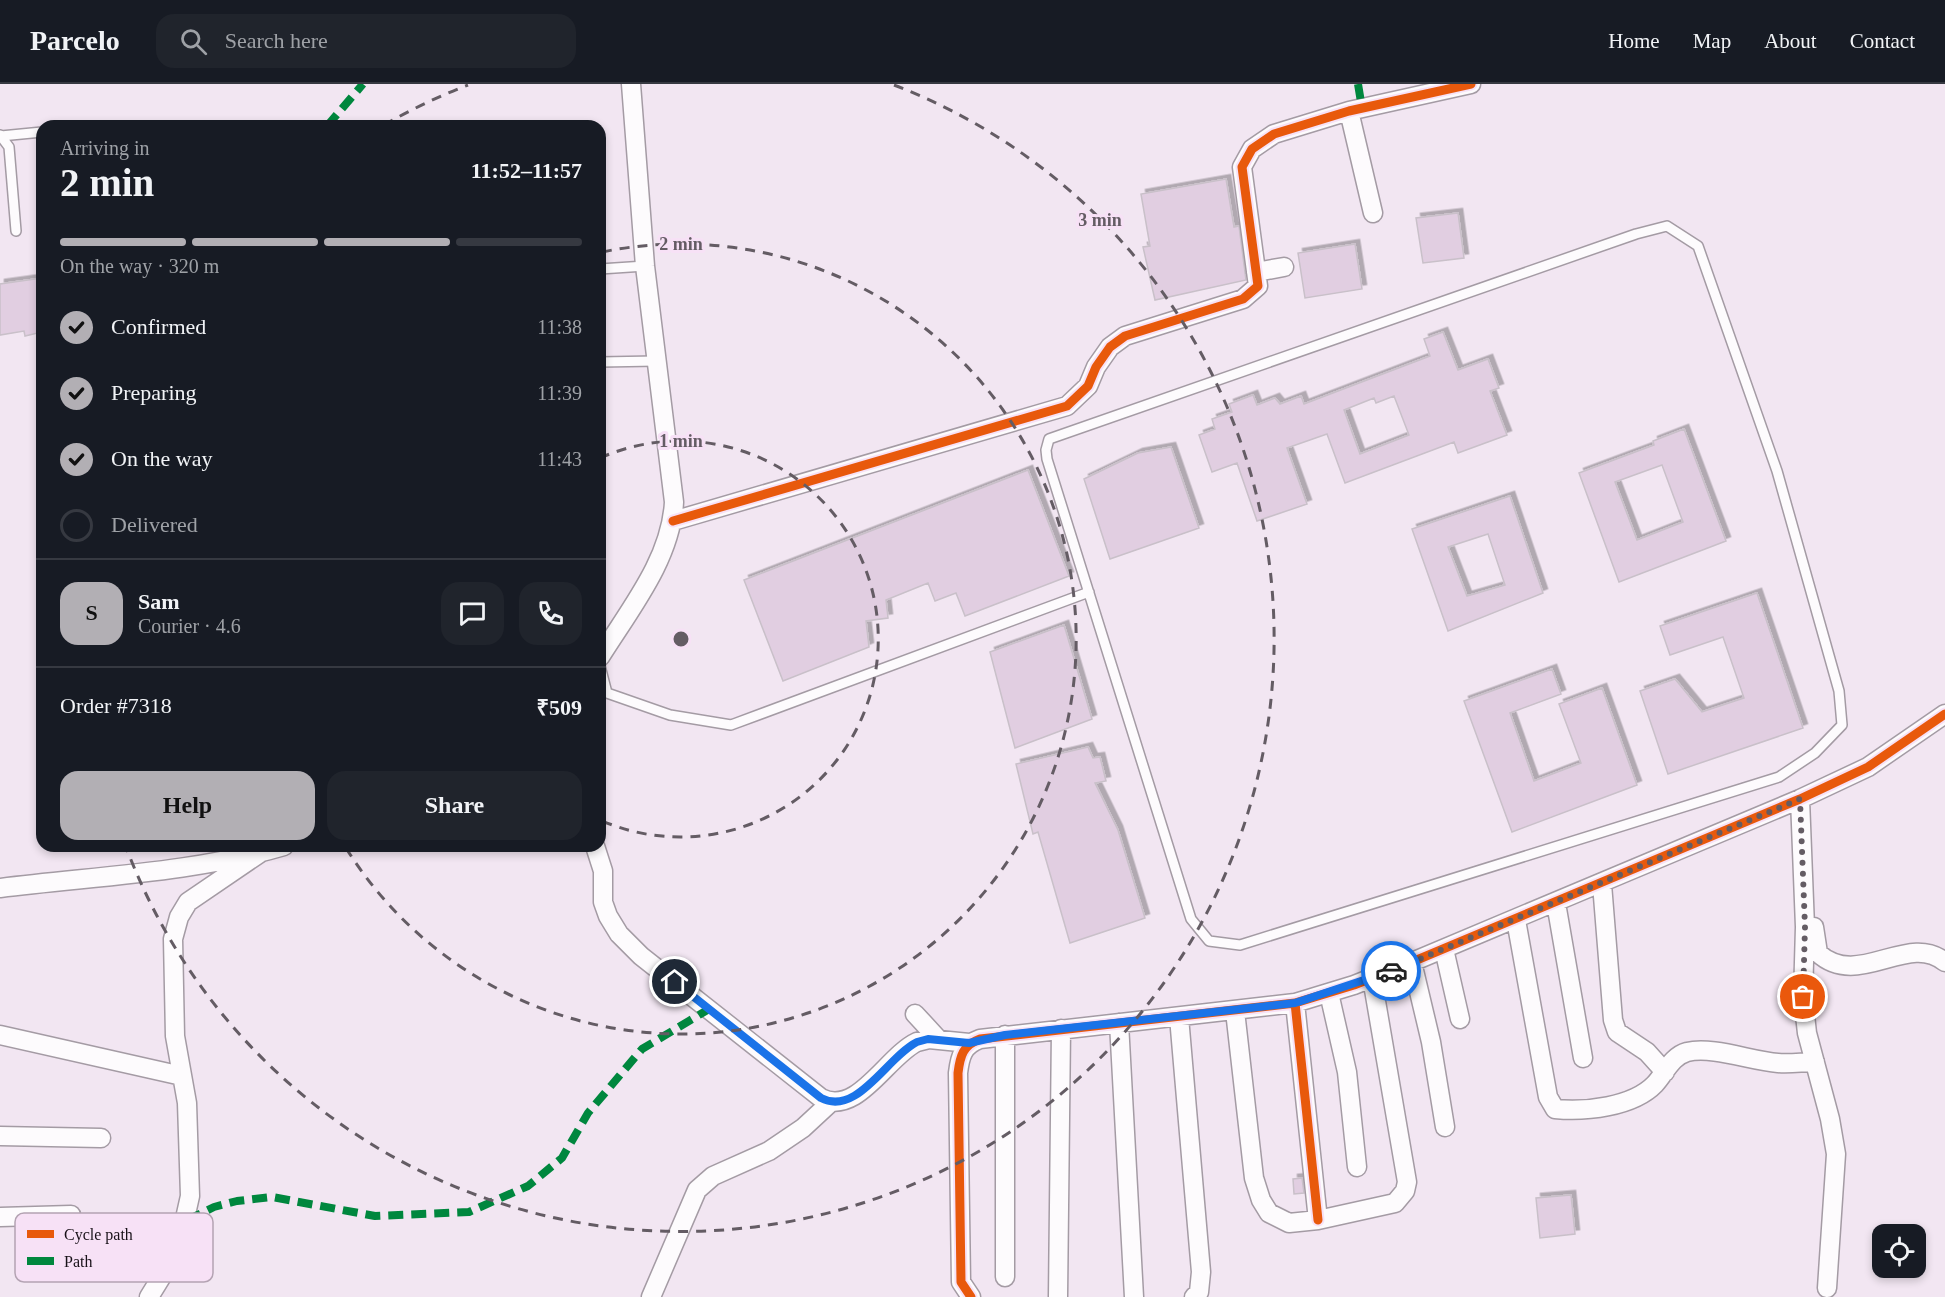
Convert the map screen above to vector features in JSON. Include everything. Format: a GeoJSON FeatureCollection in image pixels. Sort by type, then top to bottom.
{"type":"FeatureCollection","features":[{"type":"Feature","properties":{"kind":"street"},"geometry":{"type":"LineString","coordinates":[[606,647],[648,580],[668,540],[673,521],[674,502],[645,266],[631,84]]}},
{"type":"Feature","properties":{"kind":"street"},"geometry":{"type":"LineString","coordinates":[[673,521],[1066,406],[1088,386],[1096,367],[1110,347],[1125,336],[1243,299],[1258,286],[1242,167],[1252,149],[1274,134],[1349,111],[1471,84]]}},
{"type":"Feature","properties":{"kind":"street"},"geometry":{"type":"LineString","coordinates":[[1349,111],[1373,213]]}},
{"type":"Feature","properties":{"kind":"street"},"geometry":{"type":"LineString","coordinates":[[1257,272],[1284,267]]}},
{"type":"Feature","properties":{"kind":"street"},"geometry":{"type":"LineString","coordinates":[[598,852],[603,871],[603,902],[619,934],[641,956],[830,1103],[842,1103],[853,1098],[910,1045],[928,1039],[969,1043],[1005,1035],[1295,1003],[1372,978],[1602,884],[1808,795],[1868,767],[1945,714]]}},
{"type":"Feature","properties":{"kind":"street"},"geometry":{"type":"LineString","coordinates":[[1808,795],[1814,942],[1818,953],[1832,964]]}},
{"type":"Feature","properties":{"kind":"street"},"geometry":{"type":"LineString","coordinates":[[1808,795],[1803,997],[1807,1033],[1830,1119],[1836,1154],[1827,1288]]}},
{"type":"Feature","properties":{"kind":"street"},"geometry":{"type":"LineString","coordinates":[[0,888],[114,877],[263,852]]}},
{"type":"Feature","properties":{"kind":"street"},"geometry":{"type":"LineString","coordinates":[[188,1213],[190,1149],[183,1076],[175,1036],[171,965],[173,939],[179,917],[189,902],[260,853]]}},
{"type":"Feature","properties":{"kind":"street"},"geometry":{"type":"LineString","coordinates":[[1602,884],[1613,1020],[1617,1032],[1647,1052],[1665,1072]]}},
{"type":"Feature","properties":{"kind":"street"},"geometry":{"type":"LineString","coordinates":[[1556,903],[1583,1058]]}},
{"type":"Feature","properties":{"kind":"street"},"geometry":{"type":"LineString","coordinates":[[1516,920],[1551,1105],[1555,1109],[1578,1110],[1627,1101],[1653,1086],[1675,1057],[1687,1052],[1705,1051],[1778,1063],[1815,1062]]}},
{"type":"Feature","properties":{"kind":"street"},"geometry":{"type":"LineString","coordinates":[[1444,949],[1460,1019]]}},
{"type":"Feature","properties":{"kind":"street"},"geometry":{"type":"LineString","coordinates":[[1804,969],[1832,964],[1859,965],[1917,953],[1930,953],[1945,962]]}},
{"type":"Feature","properties":{"kind":"street"},"geometry":{"type":"LineString","coordinates":[[1412,962],[1431,1042],[1445,1127]]}},
{"type":"Feature","properties":{"kind":"street"},"geometry":{"type":"LineString","coordinates":[[1235,1011],[1254,1178],[1261,1200],[1269,1213],[1289,1222],[1318,1220],[1395,1203],[1405,1191],[1407,1182],[1372,978]]}},
{"type":"Feature","properties":{"kind":"street"},"geometry":{"type":"LineString","coordinates":[[1329,993],[1347,1072],[1356,1167]]}},
{"type":"Feature","properties":{"kind":"street"},"geometry":{"type":"LineString","coordinates":[[1295,1003],[1318,1220]]}},
{"type":"Feature","properties":{"kind":"street"},"geometry":{"type":"LineString","coordinates":[[915,1014],[939,1040]]}},
{"type":"Feature","properties":{"kind":"street"},"geometry":{"type":"LineString","coordinates":[[1179,1017],[1201,1272],[1198,1292],[1194,1297]]}},
{"type":"Feature","properties":{"kind":"street"},"geometry":{"type":"LineString","coordinates":[[1119,1023],[1134,1297]]}},
{"type":"Feature","properties":{"kind":"street"},"geometry":{"type":"LineString","coordinates":[[1058,1297],[1061,1029]]}},
{"type":"Feature","properties":{"kind":"street"},"geometry":{"type":"LineString","coordinates":[[0,1035],[183,1076]]}},
{"type":"Feature","properties":{"kind":"street"},"geometry":{"type":"LineString","coordinates":[[1005,1035],[1005,1277]]}},
{"type":"Feature","properties":{"kind":"street"},"geometry":{"type":"LineString","coordinates":[[969,1043],[960,1056],[957,1073],[960,1282],[971,1297]]}},
{"type":"Feature","properties":{"kind":"street"},"geometry":{"type":"LineString","coordinates":[[651,1297],[697,1190],[713,1176],[770,1151],[803,1128],[830,1103]]}},
{"type":"Feature","properties":{"kind":"street"},"geometry":{"type":"LineString","coordinates":[[0,1136],[101,1138]]}},
{"type":"Feature","properties":{"kind":"street"},"geometry":{"type":"LineString","coordinates":[[0,1217],[15,1217]]}},
{"type":"Feature","properties":{"kind":"street"},"geometry":{"type":"LineString","coordinates":[[149,1297],[158,1282]]}},
{"type":"Feature","properties":{"kind":"lane"},"geometry":{"type":"LineString","coordinates":[[1,136],[36,133]]}},
{"type":"Feature","properties":{"kind":"lane"},"geometry":{"type":"LineString","coordinates":[[1,136],[9,147],[16,231]]}},
{"type":"Feature","properties":{"kind":"lane"},"geometry":{"type":"LineString","coordinates":[[1667,226],[1698,246],[1773,460],[1839,691],[1842,725],[1815,753],[1779,777],[1240,945],[1209,941],[1191,919],[1089,592],[1047,459],[1046,450],[1049,439],[1636,234],[1667,226]]}},
{"type":"Feature","properties":{"kind":"lane"},"geometry":{"type":"LineString","coordinates":[[606,269],[645,266]]}},
{"type":"Feature","properties":{"kind":"lane"},"geometry":{"type":"LineString","coordinates":[[606,362],[656,361]]}},
{"type":"Feature","properties":{"kind":"lane"},"geometry":{"type":"LineString","coordinates":[[606,686],[608,693],[670,715],[731,725],[1089,592]]}},
{"type":"Feature","properties":{"kind":"building"},"geometry":{"type":"Polygon","coordinates":[[[1226,179],[1234,227],[1239,226],[1246,280],[1155,300],[1143,247],[1150,246],[1141,194],[1226,179]]]}},
{"type":"Feature","properties":{"kind":"building"},"geometry":{"type":"Polygon","coordinates":[[[1458,213],[1464,258],[1423,263],[1416,218],[1458,213]]]}},
{"type":"Feature","properties":{"kind":"building"},"geometry":{"type":"Polygon","coordinates":[[[1355,244],[1362,289],[1305,298],[1298,253],[1355,244]]]}},
{"type":"Feature","properties":{"kind":"building"},"geometry":{"type":"Polygon","coordinates":[[[36,279],[36,333],[25,336],[24,331],[0,335],[0,284],[36,279]]]}},
{"type":"Feature","properties":{"kind":"building"},"geometry":{"type":"Polygon","coordinates":[[[1443,332],[1458,370],[1488,359],[1499,388],[1490,391],[1507,435],[1458,453],[1454,442],[1345,483],[1327,434],[1287,448],[1307,504],[1257,521],[1237,463],[1212,472],[1199,435],[1215,429],[1212,419],[1232,412],[1229,404],[1253,395],[1257,405],[1275,398],[1280,404],[1301,396],[1304,404],[1430,356],[1424,339],[1443,332]],[[1394,396],[1376,403],[1374,398],[1344,410],[1360,454],[1409,435],[1394,396]]]}},
{"type":"Feature","properties":{"kind":"building"},"geometry":{"type":"Polygon","coordinates":[[[1684,429],[1726,541],[1619,582],[1579,473],[1654,445],[1653,441],[1684,429]],[[1662,465],[1615,482],[1637,540],[1683,522],[1662,465]]]}},
{"type":"Feature","properties":{"kind":"building"},"geometry":{"type":"Polygon","coordinates":[[[1171,447],[1199,528],[1110,559],[1084,479],[1138,453],[1171,447]]]}},
{"type":"Feature","properties":{"kind":"building"},"geometry":{"type":"Polygon","coordinates":[[[1028,470],[1069,576],[965,616],[956,593],[935,601],[928,583],[886,600],[888,618],[866,621],[869,647],[783,681],[744,580],[1028,470]]]}},
{"type":"Feature","properties":{"kind":"building"},"geometry":{"type":"Polygon","coordinates":[[[1510,496],[1543,593],[1448,631],[1412,529],[1510,496]],[[1488,534],[1448,547],[1467,596],[1505,585],[1488,534]]]}},
{"type":"Feature","properties":{"kind":"building"},"geometry":{"type":"Polygon","coordinates":[[[1757,593],[1803,728],[1668,774],[1640,691],[1675,679],[1702,712],[1744,698],[1723,637],[1670,655],[1660,626],[1757,593]]]}},
{"type":"Feature","properties":{"kind":"building"},"geometry":{"type":"Polygon","coordinates":[[[1064,625],[1092,719],[1015,748],[990,652],[1064,625]]]}},
{"type":"Feature","properties":{"kind":"building"},"geometry":{"type":"Polygon","coordinates":[[[1552,669],[1561,694],[1510,713],[1534,781],[1581,763],[1559,704],[1602,688],[1637,785],[1512,832],[1464,701],[1552,669]]]}},
{"type":"Feature","properties":{"kind":"building"},"geometry":{"type":"Polygon","coordinates":[[[1088,747],[1093,758],[1100,757],[1106,781],[1095,783],[1118,830],[1145,918],[1070,943],[1038,832],[1033,834],[1016,764],[1088,747]]]}},
{"type":"Feature","properties":{"kind":"building"},"geometry":{"type":"Polygon","coordinates":[[[1302,1178],[1304,1193],[1294,1194],[1293,1179],[1302,1178]]]}},
{"type":"Feature","properties":{"kind":"building"},"geometry":{"type":"Polygon","coordinates":[[[1571,1195],[1575,1234],[1540,1238],[1536,1198],[1571,1195]]]}},
{"type":"Feature","properties":{"kind":"marked path"},"geometry":{"type":"LineString","coordinates":[[332,120],[363,84]]}},
{"type":"Feature","properties":{"kind":"marked path"},"geometry":{"type":"LineString","coordinates":[[1358,84],[1362,108]]}},
{"type":"Feature","properties":{"kind":"marked path"},"geometry":{"type":"LineString","coordinates":[[202,1213],[237,1201],[272,1197],[375,1216],[469,1212],[528,1186],[562,1158],[588,1113],[642,1049],[709,1009]]}},
{"type":"Feature","properties":{"kind":"cycle path"},"geometry":{"type":"LineString","coordinates":[[673,521],[1067,406],[1088,386],[1096,367],[1110,347],[1125,336],[1243,299],[1258,286],[1242,167],[1252,149],[1274,134],[1349,111],[1471,84]]}},
{"type":"Feature","properties":{"kind":"cycle path"},"geometry":{"type":"LineString","coordinates":[[1295,1003],[1354,985],[1412,962],[1800,799],[1868,767],[1945,714]]}},
{"type":"Feature","properties":{"kind":"cycle path"},"geometry":{"type":"LineString","coordinates":[[971,1297],[961,1282],[958,1073],[963,1052],[970,1044],[980,1039],[1295,1003],[1318,1220]]}},
{"type":"Feature","properties":{"kind":"way so far"},"geometry":{"type":"LineString","coordinates":[[1391,971],[1683,851],[1800,799],[1805,927],[1803,997]]}},
{"type":"Feature","properties":{"kind":"route"},"geometry":{"type":"LineString","coordinates":[[675,982],[821,1098],[830,1103],[842,1103],[853,1098],[910,1045],[928,1039],[969,1043],[1005,1035],[1295,1003],[1391,971]]}}]}
